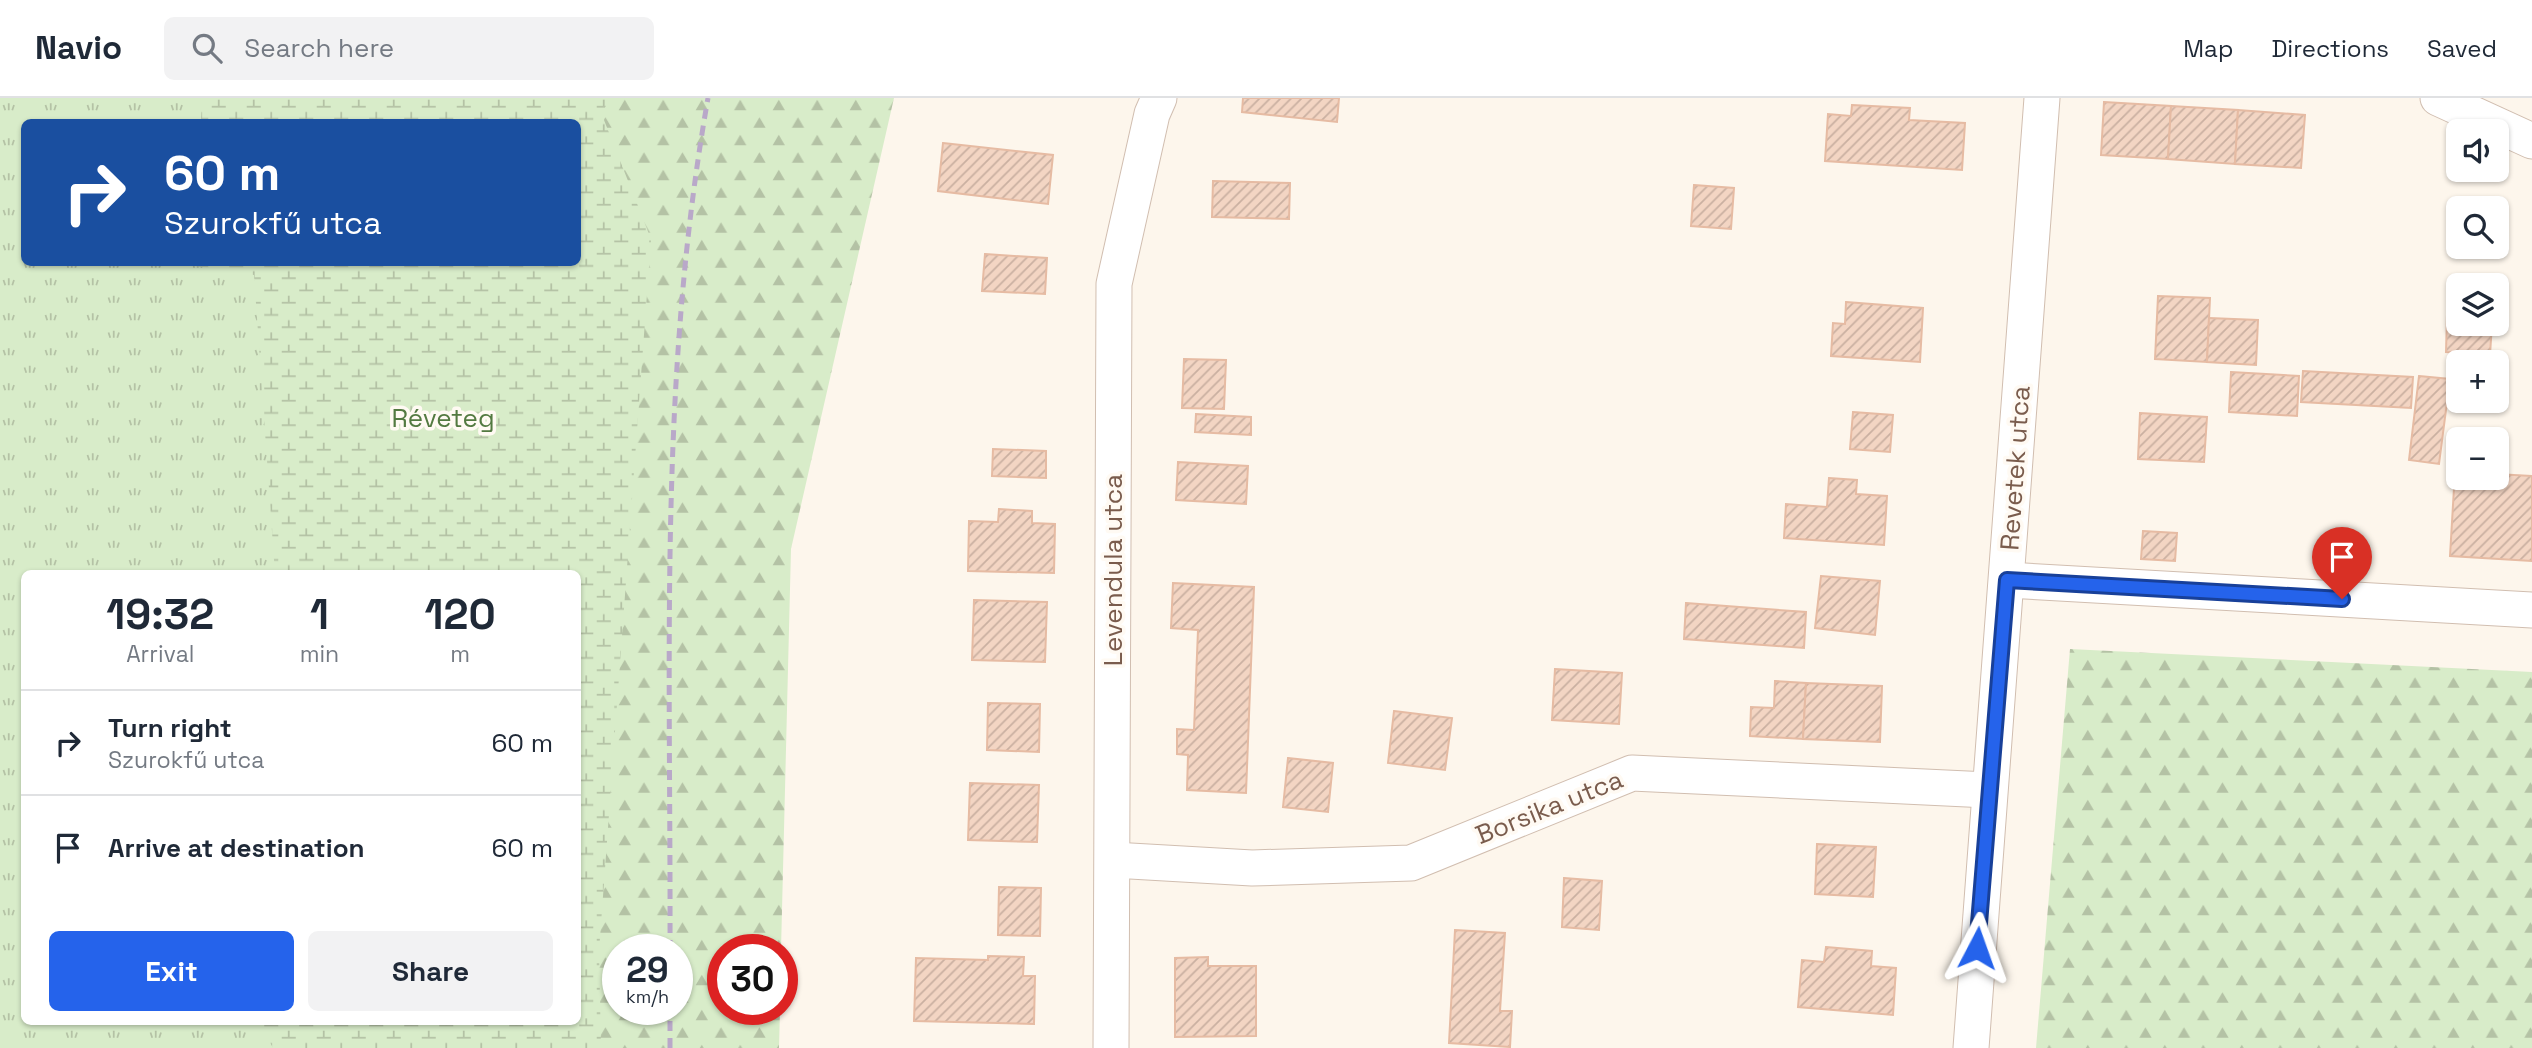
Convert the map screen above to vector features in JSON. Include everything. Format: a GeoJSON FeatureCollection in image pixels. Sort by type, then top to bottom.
{"type":"FeatureCollection","features":[{"type":"Feature","properties":{"kind":"street","name":"Levendula utca"},"geometry":{"type":"LineString","coordinates":[[1111,1048],[1114,284],[1152,114],[1159,98]]}},
{"type":"Feature","properties":{"kind":"street","name":"Revetek utca"},"geometry":{"type":"LineString","coordinates":[[1971,1048],[1988,790],[2007,580],[2042,98]]}},
{"type":"Feature","properties":{"kind":"street"},"geometry":{"type":"LineString","coordinates":[[2438,98],[2532,141]]}},
{"type":"Feature","properties":{"kind":"street"},"geometry":{"type":"LineString","coordinates":[[2007,580],[2532,610]]}},
{"type":"Feature","properties":{"kind":"street","name":"Borsika utca"},"geometry":{"type":"LineString","coordinates":[[1113,860],[1252,868],[1411,863],[1632,773],[1988,790]]}},
{"type":"Feature","properties":{"kind":"green space"},"geometry":{"type":"Polygon","coordinates":[[[0,98],[277,98],[281,119],[21,119],[21,266],[314,266],[376,570],[21,570],[21,1025],[342,1025],[340,1048],[0,1048],[0,98]]]}},
{"type":"Feature","properties":{"kind":"green space","name":"Réveteg"},"geometry":{"type":"Polygon","coordinates":[[[202,98],[609,98],[602,115],[651,239],[599,951],[601,1048],[273,1048],[261,1025],[581,1025],[581,570],[275,570],[254,275],[195,266],[581,266],[581,119],[201,119],[202,98]]]}},
{"type":"Feature","properties":{"kind":"green space"},"geometry":{"type":"Polygon","coordinates":[[[277,98],[894,98],[791,549],[781,934],[707,934],[707,1025],[780,1025],[779,1048],[340,1048],[551,1025],[581,1025],[581,570],[578,570],[578,266],[581,266],[581,119],[540,119],[277,98]]]}},
{"type":"Feature","properties":{"kind":"green space"},"geometry":{"type":"Polygon","coordinates":[[[2070,649],[2532,672],[2532,1048],[2036,1048],[2070,649]]]}},
{"type":"Feature","properties":{"kind":"building"},"geometry":{"type":"Polygon","coordinates":[[[1243,98],[1339,98],[1337,122],[1242,112],[1243,98]]]}},
{"type":"Feature","properties":{"kind":"building"},"geometry":{"type":"Polygon","coordinates":[[[2104,102],[2171,106],[2168,159],[2101,155],[2104,102]]]}},
{"type":"Feature","properties":{"kind":"building"},"geometry":{"type":"Polygon","coordinates":[[[1852,105],[1910,108],[1909,120],[1965,123],[1962,170],[1825,161],[1828,114],[1851,116],[1852,105]]]}},
{"type":"Feature","properties":{"kind":"building"},"geometry":{"type":"Polygon","coordinates":[[[2171,106],[2238,110],[2235,164],[2168,159],[2171,106]]]}},
{"type":"Feature","properties":{"kind":"building"},"geometry":{"type":"Polygon","coordinates":[[[2238,110],[2305,115],[2301,168],[2235,164],[2238,110]]]}},
{"type":"Feature","properties":{"kind":"building"},"geometry":{"type":"Polygon","coordinates":[[[943,143],[1053,155],[1048,204],[938,191],[943,143]]]}},
{"type":"Feature","properties":{"kind":"building"},"geometry":{"type":"Polygon","coordinates":[[[1213,181],[1290,183],[1289,219],[1212,217],[1213,181]]]}},
{"type":"Feature","properties":{"kind":"building"},"geometry":{"type":"Polygon","coordinates":[[[1694,185],[1734,188],[1731,229],[1691,226],[1694,185]]]}},
{"type":"Feature","properties":{"kind":"building"},"geometry":{"type":"Polygon","coordinates":[[[985,254],[1047,258],[1045,294],[982,291],[985,254]]]}},
{"type":"Feature","properties":{"kind":"building"},"geometry":{"type":"Polygon","coordinates":[[[2158,296],[2210,298],[2207,362],[2155,359],[2158,296]]]}},
{"type":"Feature","properties":{"kind":"building"},"geometry":{"type":"Polygon","coordinates":[[[1846,302],[1923,308],[1920,362],[1831,356],[1833,323],[1845,324],[1846,302]]]}},
{"type":"Feature","properties":{"kind":"building"},"geometry":{"type":"Polygon","coordinates":[[[2209,318],[2258,320],[2256,365],[2207,362],[2209,318]]]}},
{"type":"Feature","properties":{"kind":"building"},"geometry":{"type":"Polygon","coordinates":[[[2446,336],[2491,336],[2490,350],[2446,350],[2446,336]]]}},
{"type":"Feature","properties":{"kind":"building"},"geometry":{"type":"Polygon","coordinates":[[[1184,359],[1226,360],[1224,409],[1182,408],[1184,359]]]}},
{"type":"Feature","properties":{"kind":"building"},"geometry":{"type":"Polygon","coordinates":[[[2303,371],[2413,377],[2411,408],[2301,402],[2303,371]]]}},
{"type":"Feature","properties":{"kind":"building"},"geometry":{"type":"Polygon","coordinates":[[[2231,372],[2299,376],[2297,416],[2229,412],[2231,372]]]}},
{"type":"Feature","properties":{"kind":"building"},"geometry":{"type":"Polygon","coordinates":[[[2419,376],[2446,379],[2446,410],[2439,464],[2409,460],[2419,376]]]}},
{"type":"Feature","properties":{"kind":"building"},"geometry":{"type":"Polygon","coordinates":[[[1853,412],[1893,415],[1890,452],[1850,449],[1853,412]]]}},
{"type":"Feature","properties":{"kind":"building"},"geometry":{"type":"Polygon","coordinates":[[[2140,413],[2207,417],[2204,462],[2138,459],[2140,413]]]}},
{"type":"Feature","properties":{"kind":"building"},"geometry":{"type":"Polygon","coordinates":[[[1196,414],[1251,417],[1251,435],[1195,432],[1196,414]]]}},
{"type":"Feature","properties":{"kind":"building"},"geometry":{"type":"Polygon","coordinates":[[[993,449],[1046,451],[1046,478],[992,476],[993,449]]]}},
{"type":"Feature","properties":{"kind":"building"},"geometry":{"type":"Polygon","coordinates":[[[1178,462],[1248,466],[1246,504],[1176,500],[1178,462]]]}},
{"type":"Feature","properties":{"kind":"building"},"geometry":{"type":"Polygon","coordinates":[[[2509,475],[2532,476],[2532,561],[2450,556],[2454,490],[2509,490],[2509,475]]]}},
{"type":"Feature","properties":{"kind":"building"},"geometry":{"type":"Polygon","coordinates":[[[1829,478],[1857,480],[1856,494],[1887,496],[1884,545],[1784,538],[1786,504],[1827,507],[1829,478]]]}},
{"type":"Feature","properties":{"kind":"building"},"geometry":{"type":"Polygon","coordinates":[[[999,509],[1032,511],[1032,523],[1055,524],[1054,573],[968,571],[969,521],[998,522],[999,509]]]}},
{"type":"Feature","properties":{"kind":"building"},"geometry":{"type":"Polygon","coordinates":[[[2143,531],[2177,533],[2175,561],[2141,559],[2143,531]]]}},
{"type":"Feature","properties":{"kind":"building"},"geometry":{"type":"Polygon","coordinates":[[[1821,576],[1880,581],[1875,635],[1815,628],[1821,576]]]}},
{"type":"Feature","properties":{"kind":"building"},"geometry":{"type":"Polygon","coordinates":[[[1173,583],[1254,587],[1246,793],[1187,790],[1188,755],[1177,754],[1177,729],[1194,730],[1198,630],[1171,628],[1173,583]]]}},
{"type":"Feature","properties":{"kind":"building"},"geometry":{"type":"Polygon","coordinates":[[[974,600],[1047,602],[1045,662],[972,660],[974,600]]]}},
{"type":"Feature","properties":{"kind":"building"},"geometry":{"type":"Polygon","coordinates":[[[1686,603],[1806,612],[1804,648],[1684,639],[1686,603]]]}},
{"type":"Feature","properties":{"kind":"building"},"geometry":{"type":"Polygon","coordinates":[[[1555,669],[1622,673],[1619,724],[1552,720],[1555,669]]]}},
{"type":"Feature","properties":{"kind":"building"},"geometry":{"type":"Polygon","coordinates":[[[1775,681],[1806,683],[1803,739],[1750,736],[1751,707],[1774,708],[1775,681]]]}},
{"type":"Feature","properties":{"kind":"building"},"geometry":{"type":"Polygon","coordinates":[[[1806,683],[1882,686],[1880,742],[1803,739],[1806,683]]]}},
{"type":"Feature","properties":{"kind":"building"},"geometry":{"type":"Polygon","coordinates":[[[988,703],[1040,704],[1039,752],[987,750],[988,703]]]}},
{"type":"Feature","properties":{"kind":"building"},"geometry":{"type":"Polygon","coordinates":[[[1394,711],[1452,718],[1445,770],[1388,763],[1394,711]]]}},
{"type":"Feature","properties":{"kind":"building"},"geometry":{"type":"Polygon","coordinates":[[[1288,758],[1333,763],[1328,812],[1283,807],[1288,758]]]}},
{"type":"Feature","properties":{"kind":"building"},"geometry":{"type":"Polygon","coordinates":[[[970,783],[1039,785],[1037,842],[968,840],[970,783]]]}},
{"type":"Feature","properties":{"kind":"building"},"geometry":{"type":"Polygon","coordinates":[[[1817,844],[1876,847],[1873,897],[1815,894],[1817,844]]]}},
{"type":"Feature","properties":{"kind":"building"},"geometry":{"type":"Polygon","coordinates":[[[1564,878],[1602,881],[1599,930],[1562,927],[1564,878]]]}},
{"type":"Feature","properties":{"kind":"building"},"geometry":{"type":"Polygon","coordinates":[[[999,887],[1041,888],[1040,936],[998,935],[999,887]]]}},
{"type":"Feature","properties":{"kind":"building"},"geometry":{"type":"Polygon","coordinates":[[[1455,930],[1505,933],[1500,1011],[1512,1011],[1510,1047],[1449,1043],[1455,930]]]}},
{"type":"Feature","properties":{"kind":"building"},"geometry":{"type":"Polygon","coordinates":[[[1826,947],[1872,951],[1871,966],[1896,968],[1893,1015],[1798,1007],[1802,960],[1824,962],[1826,947]]]}},
{"type":"Feature","properties":{"kind":"building"},"geometry":{"type":"Polygon","coordinates":[[[988,956],[1024,957],[1023,976],[1035,976],[1034,1024],[914,1021],[916,958],[988,960],[988,956]]]}},
{"type":"Feature","properties":{"kind":"building"},"geometry":{"type":"Polygon","coordinates":[[[1208,957],[1208,966],[1256,966],[1256,1036],[1175,1037],[1175,958],[1208,957]]]}},
{"type":"Feature","properties":{"kind":"railway"},"geometry":{"type":"LineString","coordinates":[[670,934],[669,630],[674,416],[692,204],[708,98]]}},
{"type":"Feature","properties":{"kind":"railway"},"geometry":{"type":"LineString","coordinates":[[670,1025],[670,1048]]}},
{"type":"Feature","properties":{"kind":"route"},"geometry":{"type":"LineString","coordinates":[[1977,948],[2007,580],[2342,599]]}}]}
